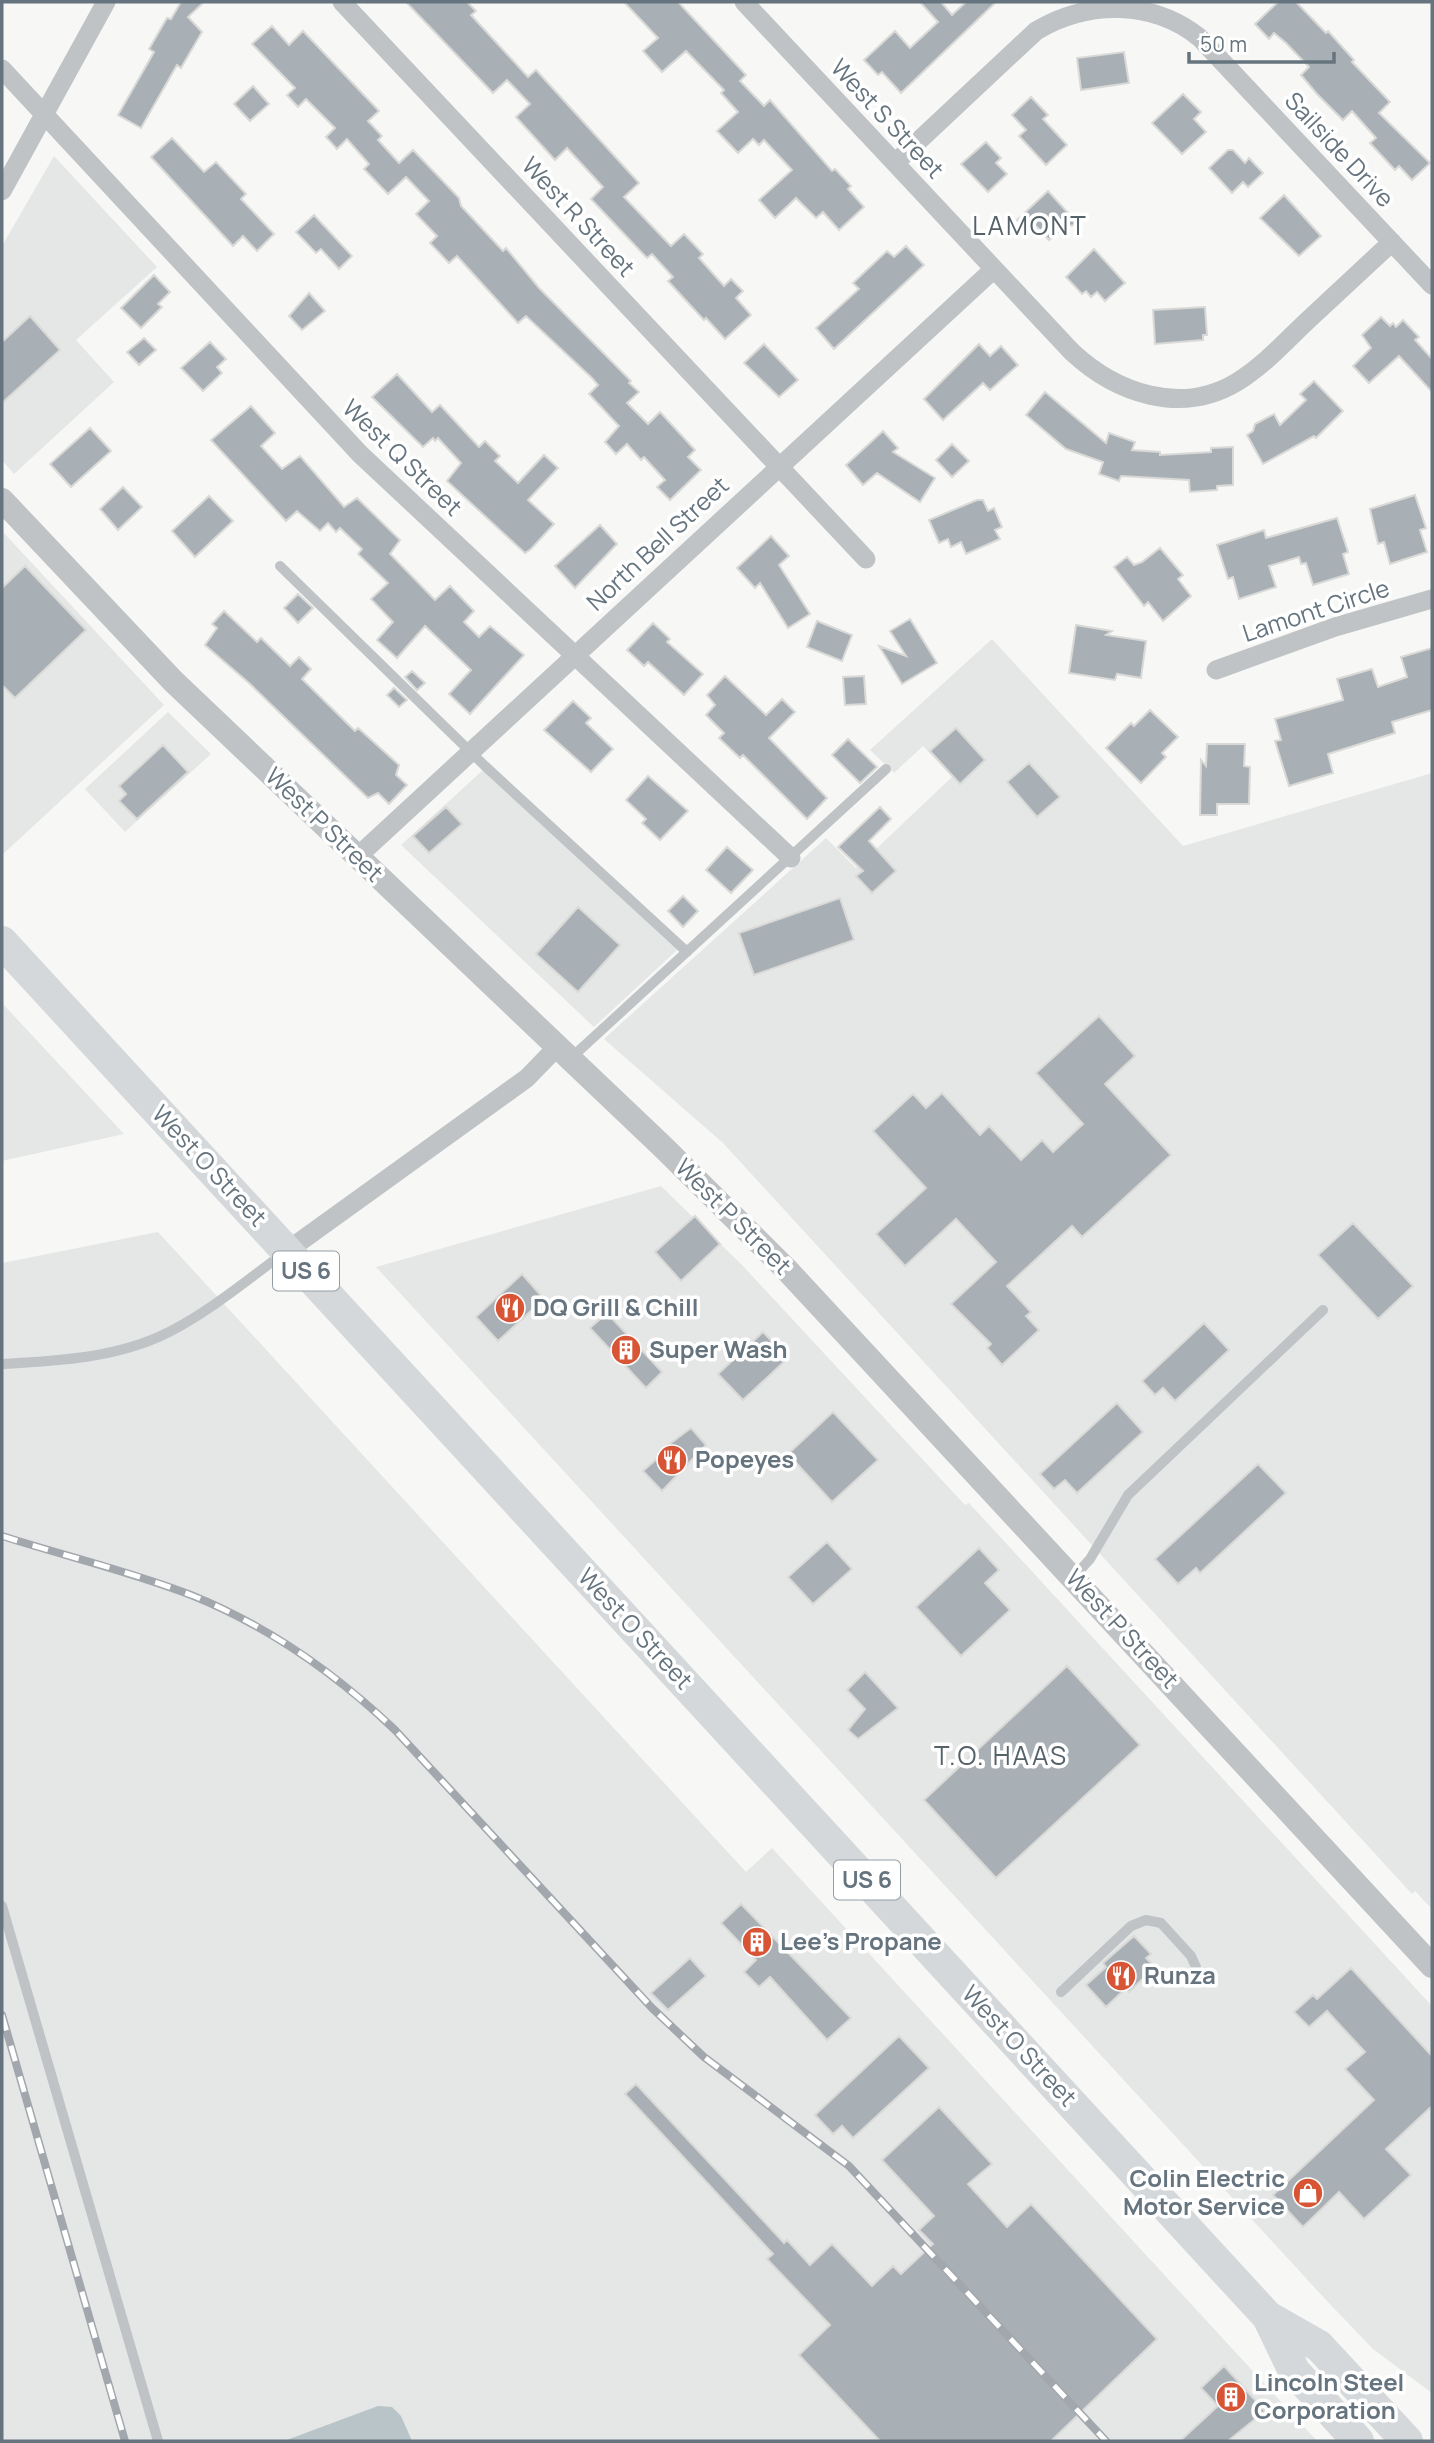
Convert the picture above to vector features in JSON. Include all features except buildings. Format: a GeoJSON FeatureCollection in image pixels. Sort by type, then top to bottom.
{"type":"FeatureCollection","features":[{"type":"Feature","properties":{"kind":"main road","name":"West O Street"},"geometry":{"type":"LineString","coordinates":[[2,942],[1268,2317],[1294,2371],[1358,2441]]}},
{"type":"Feature","properties":{"kind":"main road","name":"West O Street"},"geometry":{"type":"LineString","coordinates":[[1268,2317],[1320,2346],[1407,2441]]}},
{"type":"Feature","properties":{"kind":"street"},"geometry":{"type":"LineString","coordinates":[[2,191],[106,2]]}},
{"type":"Feature","properties":{"kind":"street","name":"West R Street"},"geometry":{"type":"LineString","coordinates":[[342,2],[866,559]]}},
{"type":"Feature","properties":{"kind":"street","name":"West S Street"},"geometry":{"type":"LineString","coordinates":[[744,2],[1091,370],[1129,391],[1175,399],[1223,390],[1244,378],[1392,242]]}},
{"type":"Feature","properties":{"kind":"street","name":"Sailside Drive"},"geometry":{"type":"LineString","coordinates":[[895,163],[1022,43],[1045,25],[1073,12],[1095,7],[1138,8],[1171,18],[1200,38],[1432,285]]}},
{"type":"Feature","properties":{"kind":"street","name":"West Q Street"},"geometry":{"type":"LineString","coordinates":[[2,69],[360,454],[791,858]]}},
{"type":"Feature","properties":{"kind":"street","name":"North Bell Street"},"geometry":{"type":"LineString","coordinates":[[357,857],[994,269]]}},
{"type":"Feature","properties":{"kind":"street","name":"West P Street"},"geometry":{"type":"LineString","coordinates":[[2,500],[173,681],[564,1053],[787,1270],[1432,1966]]}},
{"type":"Feature","properties":{"kind":"street","name":"Lamont Circle"},"geometry":{"type":"LineString","coordinates":[[1216,670],[1335,627],[1432,599]]}},
{"type":"Feature","properties":{"kind":"street"},"geometry":{"type":"LineString","coordinates":[[288,1251],[564,1053]]}},
{"type":"Feature","properties":{"kind":"lane"},"geometry":{"type":"LineString","coordinates":[[280,566],[472,752],[687,952]]}},
{"type":"Feature","properties":{"kind":"lane"},"geometry":{"type":"LineString","coordinates":[[564,1053],[687,952],[886,769]]}},
{"type":"Feature","properties":{"kind":"lane"},"geometry":{"type":"LineString","coordinates":[[2,1364],[84,1357],[142,1344],[196,1317],[288,1251]]}},
{"type":"Feature","properties":{"kind":"lane"},"geometry":{"type":"LineString","coordinates":[[1074,1577],[1090,1559],[1128,1495],[1323,1310]]}},
{"type":"Feature","properties":{"kind":"lane"},"geometry":{"type":"LineString","coordinates":[[2,1906],[158,2441]]}},
{"type":"Feature","properties":{"kind":"lane"},"geometry":{"type":"LineString","coordinates":[[1061,1992],[1131,1926],[1146,1920],[1161,1923],[1191,1956],[1196,1967]]}},
{"type":"Feature","properties":{"kind":"shaded area"},"geometry":{"type":"Polygon","coordinates":[[[54,156],[157,267],[76,340],[114,382],[14,474],[2,460],[2,246],[54,156]]]}},
{"type":"Feature","properties":{"kind":"shaded area"},"geometry":{"type":"Polygon","coordinates":[[[2,531],[164,705],[2,855],[2,531]]]}},
{"type":"Feature","properties":{"kind":"shaded area"},"geometry":{"type":"Polygon","coordinates":[[[992,639],[1183,846],[1432,773],[1432,1909],[1415,1891],[1412,1894],[723,1143],[604,1039],[826,838],[856,868],[952,777],[923,746],[894,773],[870,750],[992,639]]]}},
{"type":"Feature","properties":{"kind":"shaded area"},"geometry":{"type":"Polygon","coordinates":[[[168,712],[211,754],[125,832],[85,789],[168,712]]]}},
{"type":"Feature","properties":{"kind":"shaded area"},"geometry":{"type":"Polygon","coordinates":[[[483,770],[677,950],[594,1027],[401,845],[483,770]]]}},
{"type":"Feature","properties":{"kind":"shaded area"},"geometry":{"type":"Polygon","coordinates":[[[2,1003],[124,1134],[2,1161],[2,1003]]]}},
{"type":"Feature","properties":{"kind":"shaded area"},"geometry":{"type":"Polygon","coordinates":[[[661,1186],[742,1265],[965,1505],[969,1503],[1432,2006],[1432,2393],[1373,2349],[1326,2300],[376,1267],[661,1186]]]}},
{"type":"Feature","properties":{"kind":"shaded area"},"geometry":{"type":"Polygon","coordinates":[[[158,1232],[746,1872],[772,1848],[1317,2441],[2,2441],[2,1263],[158,1232]]]}},
{"type":"Feature","properties":{"kind":"shaded area"},"geometry":{"type":"Polygon","coordinates":[[[378,2406],[392,2407],[401,2416],[412,2441],[284,2441],[378,2406]]]}},
{"type":"Feature","properties":{"kind":"railway"},"geometry":{"type":"LineString","coordinates":[[2,1536],[144,1578],[219,1607],[274,1636],[349,1689],[395,1730],[652,2008],[704,2057],[849,2166],[1106,2441]]}},
{"type":"Feature","properties":{"kind":"railway"},"geometry":{"type":"LineString","coordinates":[[2,2015],[125,2441]]}},
{"type":"Feature","properties":{"kind":"place","name":"DQ Grill & Chill"},"geometry":{"type":"Point","coordinates":[510,1308]}},
{"type":"Feature","properties":{"kind":"place","name":"Super Wash"},"geometry":{"type":"Point","coordinates":[626,1350]}},
{"type":"Feature","properties":{"kind":"place","name":"Popeyes"},"geometry":{"type":"Point","coordinates":[672,1460]}},
{"type":"Feature","properties":{"kind":"place","name":"Lee's Propane"},"geometry":{"type":"Point","coordinates":[757,1942]}},
{"type":"Feature","properties":{"kind":"place","name":"Runza"},"geometry":{"type":"Point","coordinates":[1121,1976]}},
{"type":"Feature","properties":{"kind":"place","name":"Colin Electric Motor Service"},"geometry":{"type":"Point","coordinates":[1308,2193]}},
{"type":"Feature","properties":{"kind":"place","name":"Lincoln Steel Corporation"},"geometry":{"type":"Point","coordinates":[1231,2397]}},
{"type":"Feature","properties":{"kind":"district","name":"LAMONT"},"geometry":{"type":"Point","coordinates":[1030,226]}},
{"type":"Feature","properties":{"kind":"district","name":"T.O. HAAS"},"geometry":{"type":"Point","coordinates":[1001,1756]}}]}
